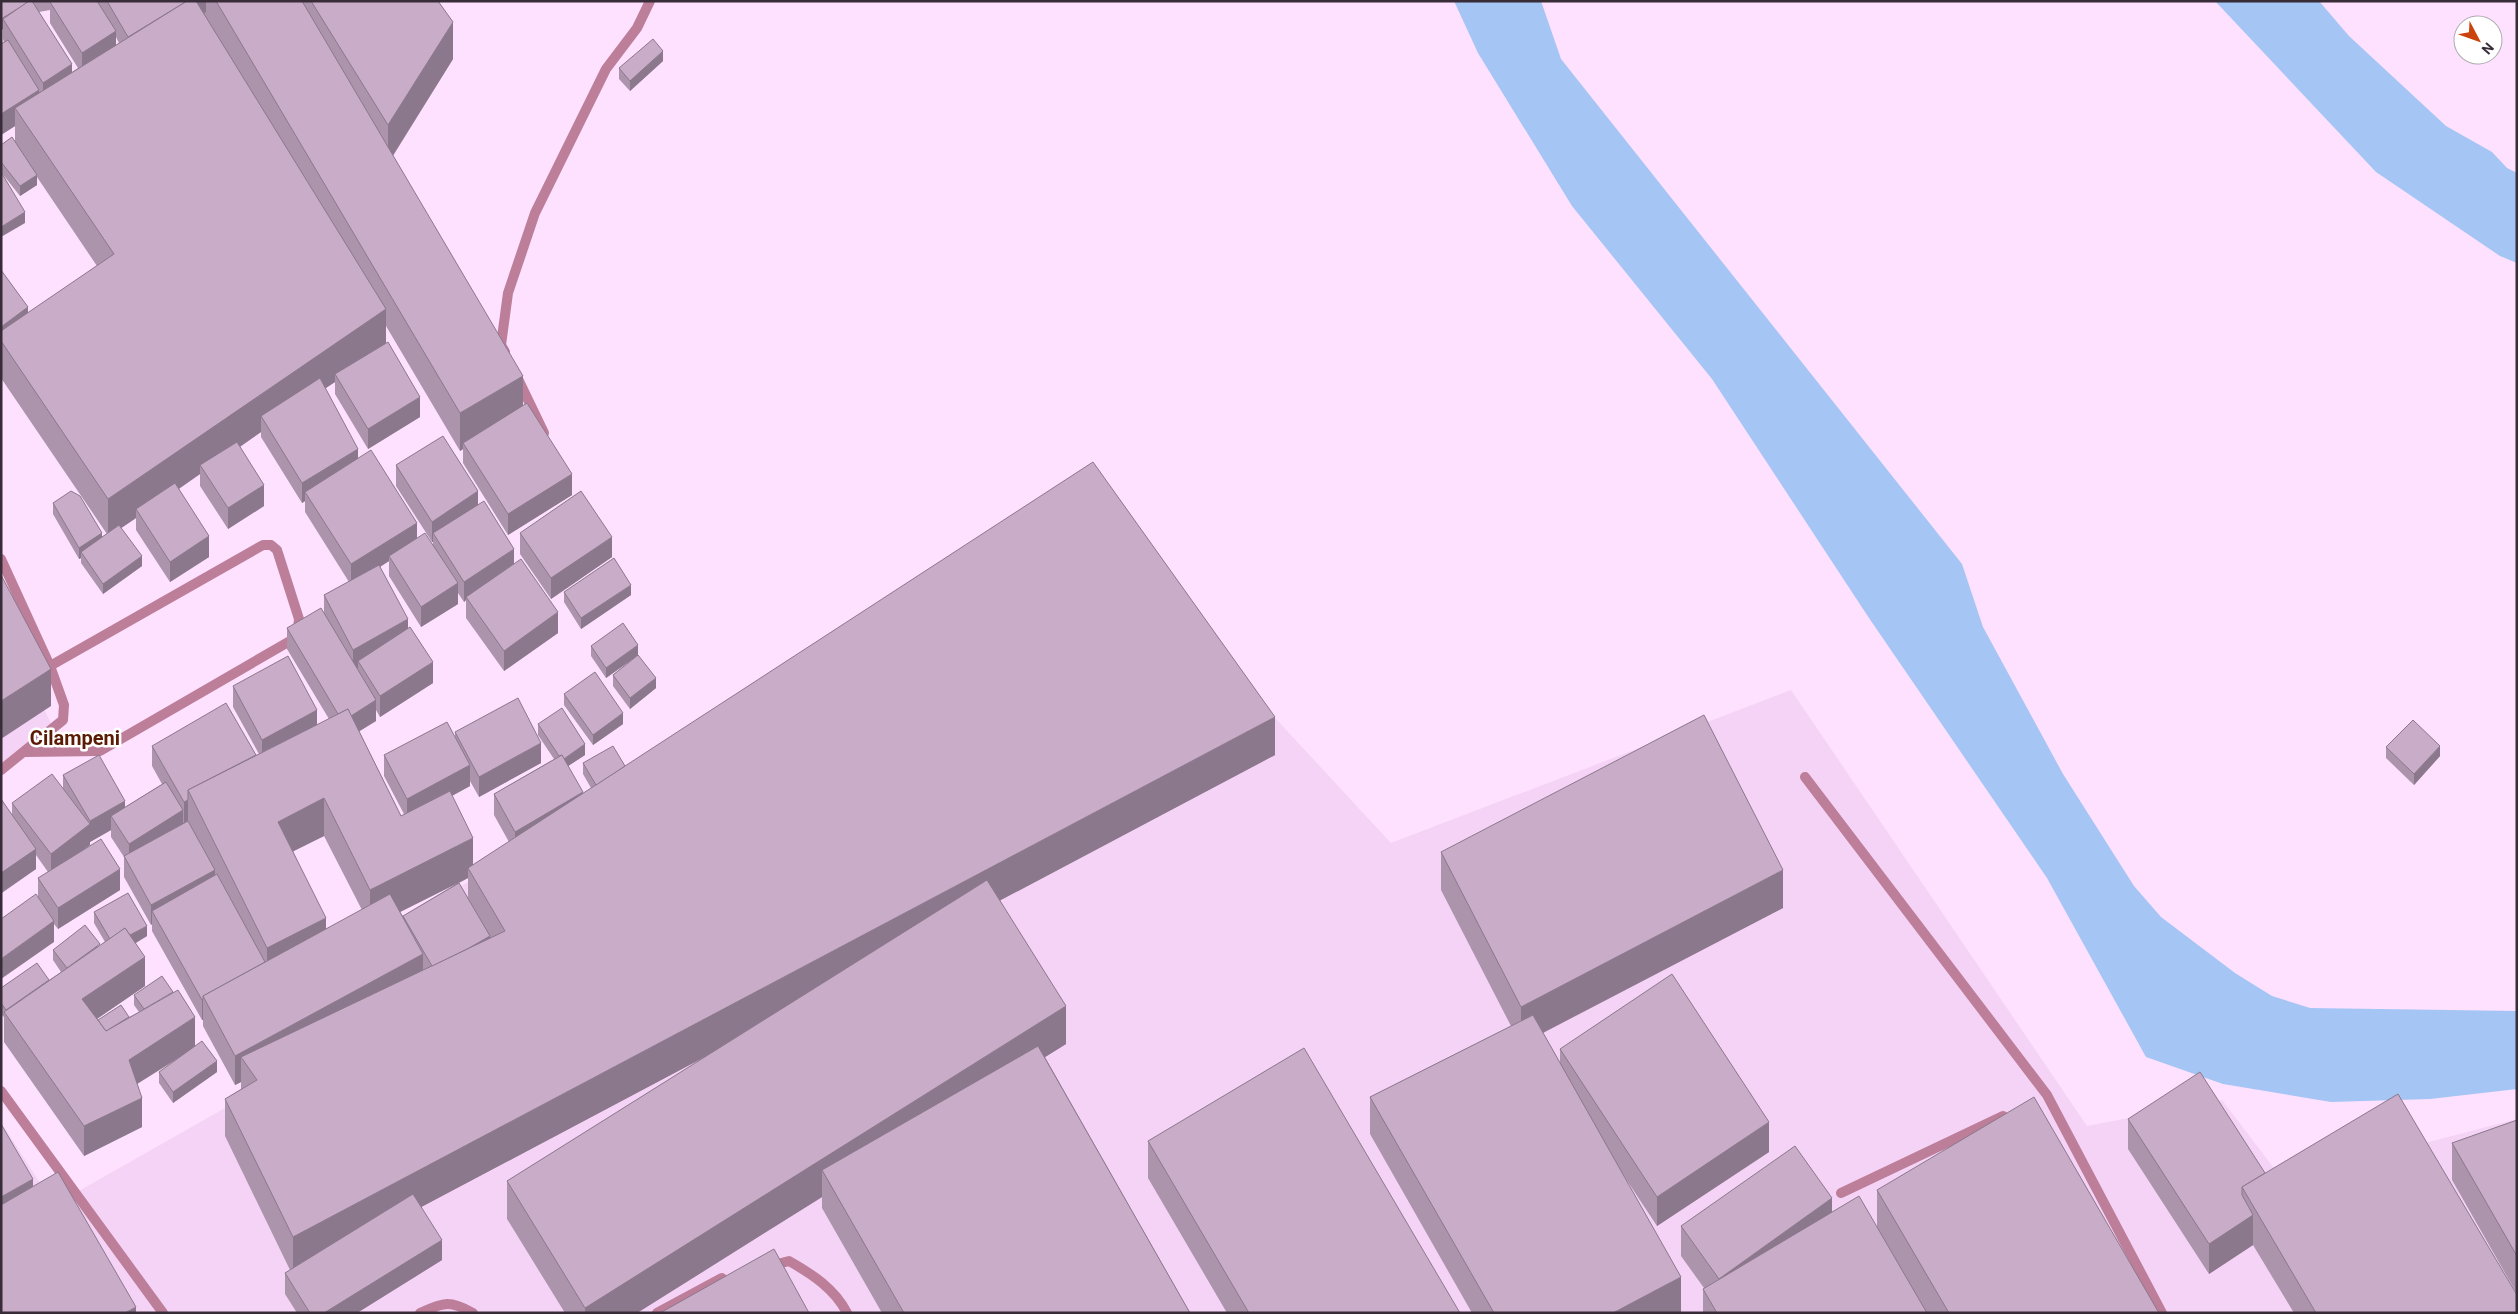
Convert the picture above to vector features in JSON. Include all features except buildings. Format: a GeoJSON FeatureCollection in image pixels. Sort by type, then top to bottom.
{"type":"FeatureCollection","features":[{"type":"Feature","properties":{"kind":"street"},"geometry":{"type":"LineString","coordinates":[[551,447],[501,345],[508,293],[535,213],[606,69],[637,28],[650,1]]}},
{"type":"Feature","properties":{"kind":"street"},"geometry":{"type":"LineString","coordinates":[[25,752],[100,750],[290,641],[298,630],[298,619],[277,550],[271,545],[263,545],[50,666]]}},
{"type":"Feature","properties":{"kind":"street"},"geometry":{"type":"LineString","coordinates":[[1,559],[50,666],[64,704],[63,720],[1,770]]}},
{"type":"Feature","properties":{"kind":"street"},"geometry":{"type":"LineString","coordinates":[[1805,777],[2043,1098],[2162,1313]]}},
{"type":"Feature","properties":{"kind":"street"},"geometry":{"type":"LineString","coordinates":[[1,1091],[164,1313]]}},
{"type":"Feature","properties":{"kind":"street"},"geometry":{"type":"LineString","coordinates":[[1841,1192],[2011,1112]]}},
{"type":"Feature","properties":{"kind":"street"},"geometry":{"type":"LineString","coordinates":[[762,1268],[789,1261],[812,1274],[841,1301],[847,1313]]}},
{"type":"Feature","properties":{"kind":"street"},"geometry":{"type":"LineString","coordinates":[[658,1313],[734,1274]]}},
{"type":"Feature","properties":{"kind":"street"},"geometry":{"type":"LineString","coordinates":[[420,1313],[442,1302],[459,1305],[473,1313]]}},
{"type":"Feature","properties":{"kind":"shaded area"},"geometry":{"type":"Polygon","coordinates":[[[1096,525],[1391,843],[1791,690],[2087,1126],[2222,1100],[2283,1180],[2517,1119],[2517,1313],[1,1313],[1,1122],[54,1205],[488,959],[461,886],[1096,525]]]}},
{"type":"Feature","properties":{"kind":"shaded area"},"geometry":{"type":"Polygon","coordinates":[[[1,624],[55,731],[1,773],[1,624]]]}},
{"type":"Feature","properties":{"kind":"water"},"geometry":{"type":"Polygon","coordinates":[[[1454,1],[1541,1],[1561,59],[1962,564],[1983,627],[2063,774],[2134,886],[2161,917],[2235,973],[2272,996],[2310,1008],[2517,1011],[2517,1089],[2430,1099],[2331,1102],[2223,1084],[2146,1057],[2047,878],[1869,618],[1712,379],[1572,206],[1478,53],[1454,1]]]}},
{"type":"Feature","properties":{"kind":"water"},"geometry":{"type":"Polygon","coordinates":[[[2215,1],[2319,1],[2349,36],[2446,126],[2492,152],[2507,168],[2517,173],[2517,263],[2500,256],[2376,172],[2215,1]]]}},
{"type":"Feature","properties":{"kind":"district","name":"Cilampeni"},"geometry":{"type":"Point","coordinates":[75,738]}}]}
